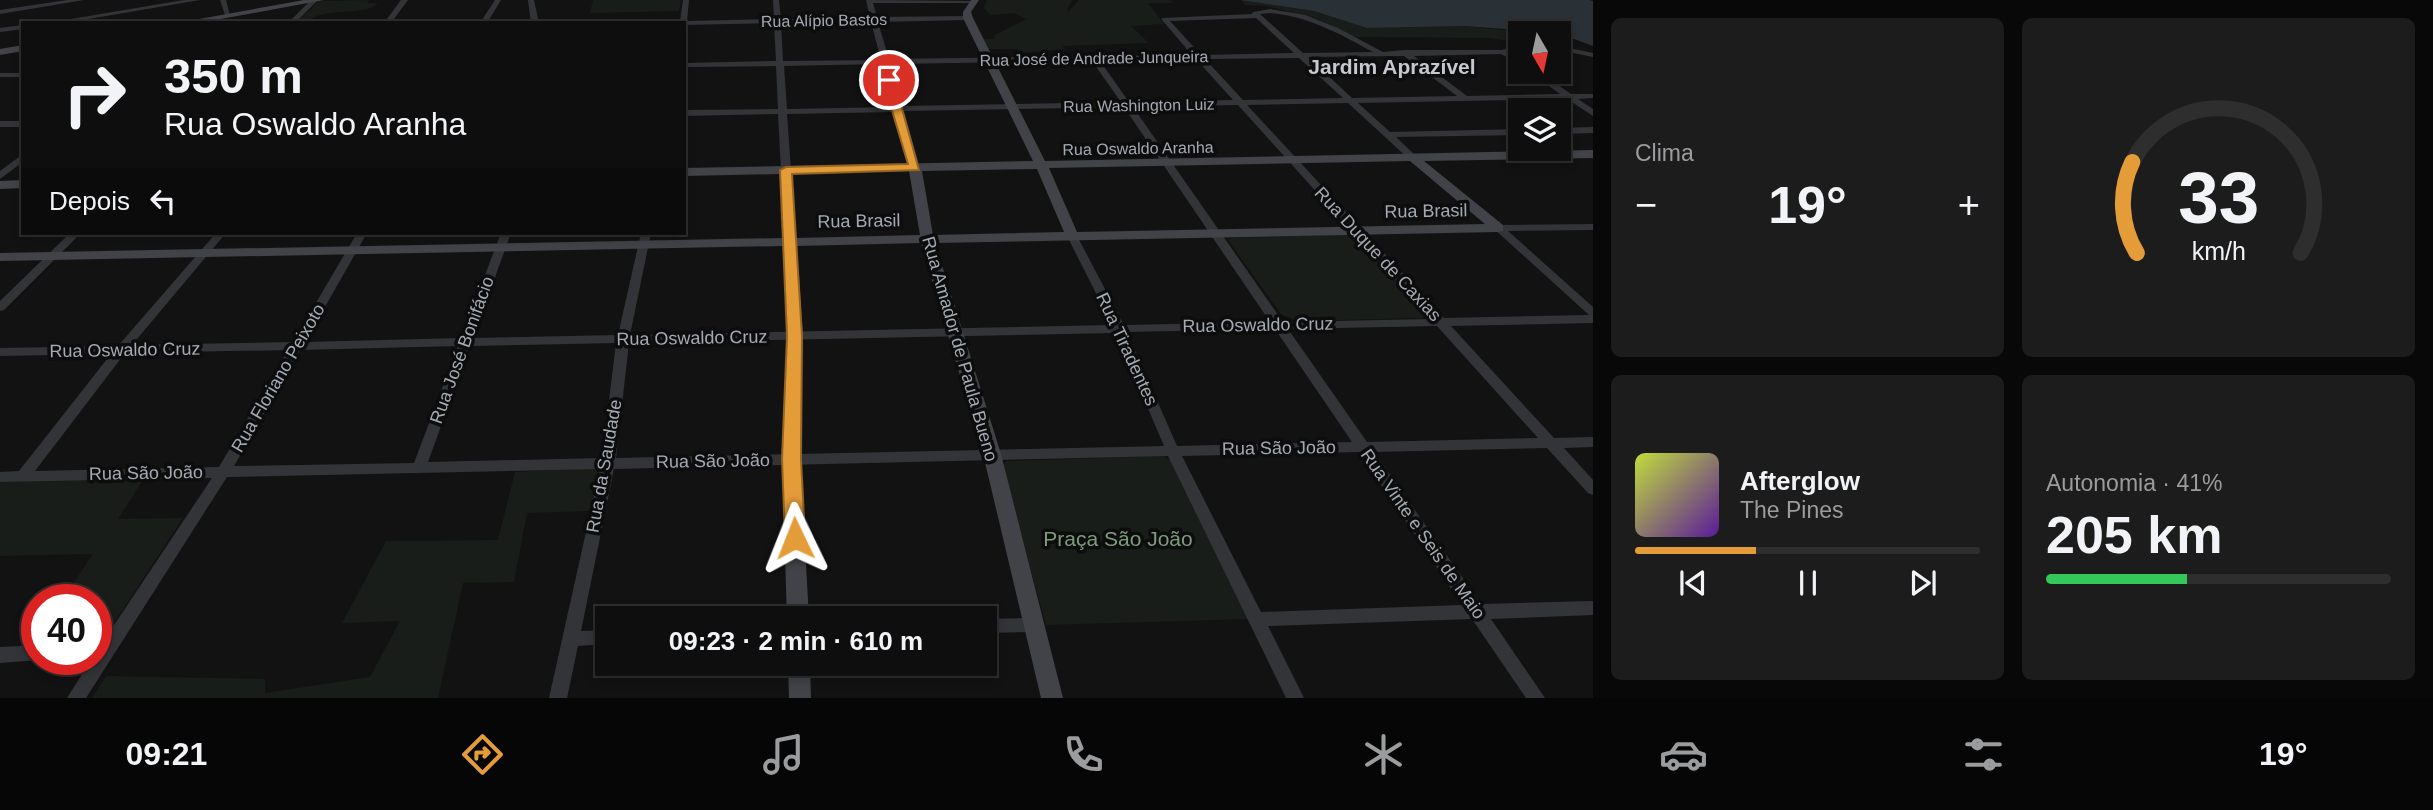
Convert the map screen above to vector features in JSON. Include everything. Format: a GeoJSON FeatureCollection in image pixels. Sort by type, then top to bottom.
{"type":"FeatureCollection","features":[{"type":"Feature","properties":{"kind":"street"},"geometry":{"type":"LineString","coordinates":[[0,12],[81,0]]}},
{"type":"Feature","properties":{"kind":"street"},"geometry":{"type":"LineString","coordinates":[[63,21],[197,0]]}},
{"type":"Feature","properties":{"kind":"street"},"geometry":{"type":"LineString","coordinates":[[223,0],[228,15]]}},
{"type":"Feature","properties":{"kind":"street"},"geometry":{"type":"LineString","coordinates":[[389,21],[405,0]]}},
{"type":"Feature","properties":{"kind":"street"},"geometry":{"type":"LineString","coordinates":[[484,21],[498,0]]}},
{"type":"Feature","properties":{"kind":"street"},"geometry":{"type":"LineString","coordinates":[[531,0],[535,21]]}},
{"type":"Feature","properties":{"kind":"street"},"geometry":{"type":"LineString","coordinates":[[681,21],[686,0]]}},
{"type":"Feature","properties":{"kind":"street"},"geometry":{"type":"LineString","coordinates":[[776,0],[794,336],[792,459],[798,606]]}},
{"type":"Feature","properties":{"kind":"street"},"geometry":{"type":"LineString","coordinates":[[869,1],[975,0]]}},
{"type":"Feature","properties":{"kind":"street"},"geometry":{"type":"LineString","coordinates":[[968,18],[967,12],[975,0]]}},
{"type":"Feature","properties":{"kind":"street"},"geometry":{"type":"LineString","coordinates":[[197,21],[317,1]]}},
{"type":"Feature","properties":{"kind":"street"},"geometry":{"type":"LineString","coordinates":[[293,21],[317,1]]}},
{"type":"Feature","properties":{"kind":"street","name":"Rua Amador de Paula Bueno"},"geometry":{"type":"LineString","coordinates":[[869,1],[883,62],[900,110],[915,168],[927,239],[992,454],[1052,698]]}},
{"type":"Feature","properties":{"kind":"street"},"geometry":{"type":"LineString","coordinates":[[1381,53],[1318,21],[1270,12],[1255,13],[1413,158],[1593,313]]}},
{"type":"Feature","properties":{"kind":"street","name":"Rua Duque de Caxias"},"geometry":{"type":"LineString","coordinates":[[1258,16],[1164,19],[1238,104],[1593,489]]}},
{"type":"Feature","properties":{"kind":"street","name":"Rua Alípio Bastos"},"geometry":{"type":"LineString","coordinates":[[686,23],[968,18]]}},
{"type":"Feature","properties":{"kind":"street","name":"Rua Tiradentes"},"geometry":{"type":"LineString","coordinates":[[968,18],[1041,165],[1072,236],[1120,329],[1172,450],[1296,698]]}},
{"type":"Feature","properties":{"kind":"street"},"geometry":{"type":"LineString","coordinates":[[0,30],[21,27]]}},
{"type":"Feature","properties":{"kind":"street"},"geometry":{"type":"LineString","coordinates":[[0,52],[21,48]]}},
{"type":"Feature","properties":{"kind":"street"},"geometry":{"type":"LineString","coordinates":[[1503,52],[1508,50]]}},
{"type":"Feature","properties":{"kind":"street"},"geometry":{"type":"LineString","coordinates":[[1572,51],[1593,55]]}},
{"type":"Feature","properties":{"kind":"street"},"geometry":{"type":"LineString","coordinates":[[1404,52],[1467,99]]}},
{"type":"Feature","properties":{"kind":"street"},"geometry":{"type":"LineString","coordinates":[[1503,52],[1508,55]]}},
{"type":"Feature","properties":{"kind":"street","name":"Rua José de Andrade Junqueira"},"geometry":{"type":"LineString","coordinates":[[686,65],[1503,52]]}},
{"type":"Feature","properties":{"kind":"street","name":"Rua Vinte e Seis de Maio"},"geometry":{"type":"LineString","coordinates":[[1095,59],[1536,698]]}},
{"type":"Feature","properties":{"kind":"street"},"geometry":{"type":"LineString","coordinates":[[0,75],[19,75]]}},
{"type":"Feature","properties":{"kind":"street"},"geometry":{"type":"LineString","coordinates":[[1551,84],[1593,113]]}},
{"type":"Feature","properties":{"kind":"street","name":"Rua Washington Luiz"},"geometry":{"type":"LineString","coordinates":[[686,113],[1593,96]]}},
{"type":"Feature","properties":{"kind":"street"},"geometry":{"type":"LineString","coordinates":[[0,124],[21,124]]}},
{"type":"Feature","properties":{"kind":"street"},"geometry":{"type":"LineString","coordinates":[[1571,131],[1593,130]]}},
{"type":"Feature","properties":{"kind":"street"},"geometry":{"type":"LineString","coordinates":[[1388,135],[1508,132]]}},
{"type":"Feature","properties":{"kind":"street","name":"Rua Oswaldo Aranha"},"geometry":{"type":"LineString","coordinates":[[686,172],[1593,154]]}},
{"type":"Feature","properties":{"kind":"street"},"geometry":{"type":"LineString","coordinates":[[0,176],[21,159]]}},
{"type":"Feature","properties":{"kind":"street"},"geometry":{"type":"LineString","coordinates":[[0,185],[21,184]]}},
{"type":"Feature","properties":{"kind":"street","name":"Rua Brasil"},"geometry":{"type":"LineString","coordinates":[[0,257],[500,247],[644,239],[789,242],[1593,227]]}},
{"type":"Feature","properties":{"kind":"street"},"geometry":{"type":"LineString","coordinates":[[0,307],[74,235]]}},
{"type":"Feature","properties":{"kind":"street"},"geometry":{"type":"LineString","coordinates":[[23,476],[121,350],[219,235]]}},
{"type":"Feature","properties":{"kind":"street","name":"Rua Floriano Peixoto"},"geometry":{"type":"LineString","coordinates":[[112,635],[224,471],[361,235]]}},
{"type":"Feature","properties":{"kind":"street","name":"Rua José Bonifácio"},"geometry":{"type":"LineString","coordinates":[[419,468],[463,342],[505,235]]}},
{"type":"Feature","properties":{"kind":"street","name":"Rua da Saudade"},"geometry":{"type":"LineString","coordinates":[[558,698],[608,464],[623,339],[644,239]]}},
{"type":"Feature","properties":{"kind":"street","name":"Rua Oswaldo Cruz"},"geometry":{"type":"LineString","coordinates":[[0,352],[1593,319]]}},
{"type":"Feature","properties":{"kind":"street","name":"Rua São João"},"geometry":{"type":"LineString","coordinates":[[0,477],[1593,442]]}},
{"type":"Feature","properties":{"kind":"street"},"geometry":{"type":"LineString","coordinates":[[1258,619],[1593,608]]}},
{"type":"Feature","properties":{"kind":"street"},"geometry":{"type":"LineString","coordinates":[[997,626],[1033,625]]}},
{"type":"Feature","properties":{"kind":"street"},"geometry":{"type":"LineString","coordinates":[[570,639],[595,638]]}},
{"type":"Feature","properties":{"kind":"street"},"geometry":{"type":"LineString","coordinates":[[0,655],[21,654]]}},
{"type":"Feature","properties":{"kind":"street","name":"Rua Floriano Peixoto"},"geometry":{"type":"LineString","coordinates":[[76,698],[88,675]]}},
{"type":"Feature","properties":{"kind":"street"},"geometry":{"type":"LineString","coordinates":[[799,676],[800,698]]}},
{"type":"Feature","properties":{"kind":"green space"},"geometry":{"type":"Polygon","coordinates":[[[369,0],[368,3],[378,3],[364,10],[327,13],[311,19],[312,21],[298,21],[319,1],[369,0]]]}},
{"type":"Feature","properties":{"kind":"green space"},"geometry":{"type":"Polygon","coordinates":[[[593,0],[681,0],[679,11],[590,13],[593,0]]]}},
{"type":"Feature","properties":{"kind":"green space"},"geometry":{"type":"Polygon","coordinates":[[[987,0],[1072,0],[1067,10],[1069,11],[1079,0],[1171,0],[1173,3],[1148,3],[1164,24],[1131,26],[1149,43],[1062,46],[1065,49],[1021,53],[1017,49],[988,49],[983,39],[994,39],[995,35],[1026,19],[1014,13],[990,15],[984,8],[987,0]]]}},
{"type":"Feature","properties":{"kind":"green space"},"geometry":{"type":"Polygon","coordinates":[[[1241,0],[1314,11],[1367,28],[1464,26],[1508,30],[1508,41],[1491,38],[1355,37],[1320,20],[1267,6],[1245,5],[1241,0]]]}},
{"type":"Feature","properties":{"kind":"green space"},"geometry":{"type":"Polygon","coordinates":[[[1352,234],[1360,237],[1426,311],[1423,318],[1296,321],[1281,314],[1228,240],[1232,238],[1352,234]]]}},
{"type":"Feature","properties":{"kind":"green space","name":"Praça São João"},"geometry":{"type":"Polygon","coordinates":[[[1163,456],[1172,461],[1248,619],[1046,625],[1002,465],[1007,461],[1163,456]]]}},
{"type":"Feature","properties":{"kind":"green space"},"geometry":{"type":"Polygon","coordinates":[[[594,468],[598,472],[591,511],[527,513],[514,582],[463,583],[438,698],[92,698],[106,676],[265,679],[265,693],[370,677],[400,621],[342,623],[386,541],[498,540],[515,472],[594,468]]]}},
{"type":"Feature","properties":{"kind":"green space"},"geometry":{"type":"Polygon","coordinates":[[[143,480],[118,519],[183,518],[112,626],[112,584],[73,584],[93,554],[0,556],[0,482],[143,480]]]}},
{"type":"Feature","properties":{"kind":"shaded area"},"geometry":{"type":"Polygon","coordinates":[[[1240,0],[1589,0],[1593,1],[1593,46],[1572,39],[1572,21],[1508,21],[1508,29],[1464,26],[1367,28],[1314,11],[1240,0]]]}},
{"type":"Feature","properties":{"kind":"district","name":"Jardim Aprazível"},"geometry":{"type":"Point","coordinates":[1392,67]}},
{"type":"Feature","properties":{"kind":"route"},"geometry":{"type":"LineString","coordinates":[[795,538],[792,459],[794,336],[786,170],[915,168],[889,80]]}}]}
